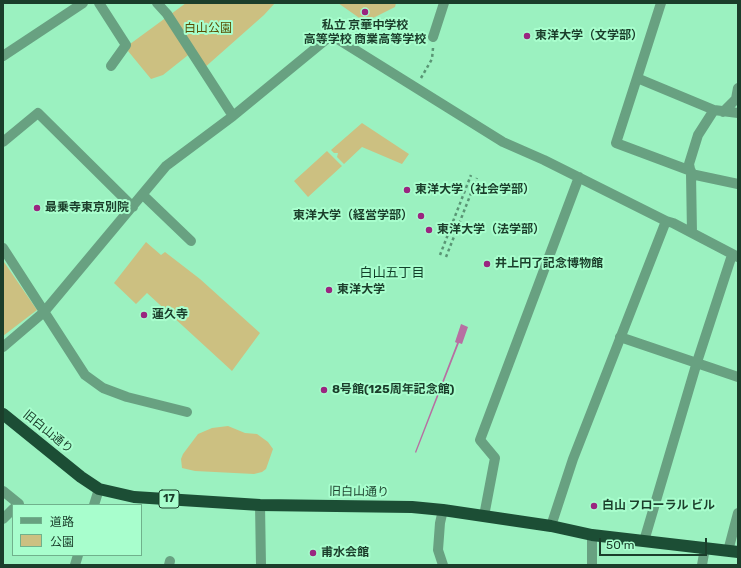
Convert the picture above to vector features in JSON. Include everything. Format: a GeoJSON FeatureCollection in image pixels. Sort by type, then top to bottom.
{"type":"FeatureCollection","features":[{"type":"Feature","properties":{"kind":"highway","name":"旧白山通り"},"geometry":{"type":"LineString","coordinates":[[3,414],[81,477],[99,489],[134,497],[260,504],[412,507],[443,510],[551,526],[592,535],[733,552]]}},
{"type":"Feature","properties":{"kind":"street"},"geometry":{"type":"LineString","coordinates":[[3,56],[83,3]]}},
{"type":"Feature","properties":{"kind":"street"},"geometry":{"type":"LineString","coordinates":[[99,3],[126,44],[111,66]]}},
{"type":"Feature","properties":{"kind":"street"},"geometry":{"type":"LineString","coordinates":[[157,3],[167,14],[233,116]]}},
{"type":"Feature","properties":{"kind":"street"},"geometry":{"type":"LineString","coordinates":[[433,37],[444,3]]}},
{"type":"Feature","properties":{"kind":"street"},"geometry":{"type":"LineString","coordinates":[[661,3],[616,143],[691,173],[738,184]]}},
{"type":"Feature","properties":{"kind":"street"},"geometry":{"type":"LineString","coordinates":[[3,347],[44,312],[166,166],[233,116],[328,38],[336,38],[503,142],[579,177],[666,221],[673,223],[735,256],[697,362],[644,541]]}},
{"type":"Feature","properties":{"kind":"street"},"geometry":{"type":"LineString","coordinates":[[637,78],[719,111],[738,113]]}},
{"type":"Feature","properties":{"kind":"street"},"geometry":{"type":"LineString","coordinates":[[692,233],[691,173],[689,164],[698,135],[719,111],[736,99],[738,88]]}},
{"type":"Feature","properties":{"kind":"street"},"geometry":{"type":"LineString","coordinates":[[3,142],[38,113],[133,207]]}},
{"type":"Feature","properties":{"kind":"street"},"geometry":{"type":"LineString","coordinates":[[484,516],[495,458],[480,440],[579,177]]}},
{"type":"Feature","properties":{"kind":"street"},"geometry":{"type":"LineString","coordinates":[[143,195],[191,241]]}},
{"type":"Feature","properties":{"kind":"street"},"geometry":{"type":"LineString","coordinates":[[551,526],[573,459],[666,221]]}},
{"type":"Feature","properties":{"kind":"street"},"geometry":{"type":"LineString","coordinates":[[3,248],[85,375],[103,388],[127,397],[186,412]]}},
{"type":"Feature","properties":{"kind":"street"},"geometry":{"type":"LineString","coordinates":[[620,337],[738,377]]}},
{"type":"Feature","properties":{"kind":"street"},"geometry":{"type":"LineString","coordinates":[[94,504],[99,489]]}},
{"type":"Feature","properties":{"kind":"street"},"geometry":{"type":"LineString","coordinates":[[3,491],[19,504]]}},
{"type":"Feature","properties":{"kind":"street"},"geometry":{"type":"LineString","coordinates":[[260,504],[261,565]]}},
{"type":"Feature","properties":{"kind":"street"},"geometry":{"type":"LineString","coordinates":[[3,519],[12,510]]}},
{"type":"Feature","properties":{"kind":"street"},"geometry":{"type":"LineString","coordinates":[[443,510],[440,522],[438,550],[443,565]]}},
{"type":"Feature","properties":{"kind":"street"},"geometry":{"type":"LineString","coordinates":[[733,552],[738,513]]}},
{"type":"Feature","properties":{"kind":"street"},"geometry":{"type":"LineString","coordinates":[[592,535],[592,565]]}},
{"type":"Feature","properties":{"kind":"street"},"geometry":{"type":"LineString","coordinates":[[702,565],[705,548]]}},
{"type":"Feature","properties":{"kind":"path"},"geometry":{"type":"LineString","coordinates":[[416,87],[432,59],[433,37]]}},
{"type":"Feature","properties":{"kind":"path"},"geometry":{"type":"LineString","coordinates":[[440,255],[471,175]]}},
{"type":"Feature","properties":{"kind":"path"},"geometry":{"type":"LineString","coordinates":[[446,257],[477,178]]}},
{"type":"Feature","properties":{"kind":"green space","name":"白山公園"},"geometry":{"type":"Polygon","coordinates":[[[186,3],[275,3],[264,15],[203,69],[192,52],[163,75],[151,79],[128,51],[130,44],[186,3]]]}},
{"type":"Feature","properties":{"kind":"green space"},"geometry":{"type":"Polygon","coordinates":[[[338,3],[396,3],[395,7],[365,22],[338,3]]]}},
{"type":"Feature","properties":{"kind":"green space"},"geometry":{"type":"Polygon","coordinates":[[[362,123],[409,154],[402,164],[362,147],[344,164],[337,157],[338,153],[334,153],[331,150],[362,123]]]}},
{"type":"Feature","properties":{"kind":"green space"},"geometry":{"type":"Polygon","coordinates":[[[327,151],[342,166],[308,197],[294,181],[327,151]]]}},
{"type":"Feature","properties":{"kind":"green space"},"geometry":{"type":"Polygon","coordinates":[[[146,242],[161,255],[165,252],[200,279],[260,333],[232,371],[147,293],[136,304],[114,283],[146,242]]]}},
{"type":"Feature","properties":{"kind":"green space"},"geometry":{"type":"Polygon","coordinates":[[[4,262],[37,310],[3,336],[3,263],[4,262]]]}},
{"type":"Feature","properties":{"kind":"green space"},"geometry":{"type":"Polygon","coordinates":[[[228,426],[245,433],[257,434],[268,442],[273,449],[266,469],[262,472],[254,474],[195,471],[182,468],[181,459],[183,454],[198,434],[212,428],[228,426]]]}},
{"type":"Feature","properties":{"kind":"shaded area"},"geometry":{"type":"Polygon","coordinates":[[[461,324],[468,327],[462,344],[459,343],[416,453],[415,452],[457,343],[455,342],[461,324]]]}},
{"type":"Feature","properties":{"kind":"place","name":"私立 京華中学校 高等学校 商業高等学校"},"geometry":{"type":"Point","coordinates":[365,12]}},
{"type":"Feature","properties":{"kind":"place","name":"東洋大学（文学部）"},"geometry":{"type":"Point","coordinates":[527,36]}},
{"type":"Feature","properties":{"kind":"place","name":"東洋大学（社会学部）"},"geometry":{"type":"Point","coordinates":[407,190]}},
{"type":"Feature","properties":{"kind":"place","name":"最乗寺東京別院"},"geometry":{"type":"Point","coordinates":[37,208]}},
{"type":"Feature","properties":{"kind":"place","name":"東洋大学（経営学部）"},"geometry":{"type":"Point","coordinates":[421,216]}},
{"type":"Feature","properties":{"kind":"place","name":"東洋大学（法学部）"},"geometry":{"type":"Point","coordinates":[429,230]}},
{"type":"Feature","properties":{"kind":"place","name":"井上円了記念博物館"},"geometry":{"type":"Point","coordinates":[487,264]}},
{"type":"Feature","properties":{"kind":"place","name":"東洋大学"},"geometry":{"type":"Point","coordinates":[329,290]}},
{"type":"Feature","properties":{"kind":"place","name":"蓮久寺"},"geometry":{"type":"Point","coordinates":[144,315]}},
{"type":"Feature","properties":{"kind":"place","name":"8号館(125周年記念館)"},"geometry":{"type":"Point","coordinates":[324,390]}},
{"type":"Feature","properties":{"kind":"place","name":"白山 フローラル ビル"},"geometry":{"type":"Point","coordinates":[594,506]}},
{"type":"Feature","properties":{"kind":"place","name":"甫水会館"},"geometry":{"type":"Point","coordinates":[313,553]}},
{"type":"Feature","properties":{"kind":"district","name":"白山五丁目"},"geometry":{"type":"Point","coordinates":[392,273]}}]}
